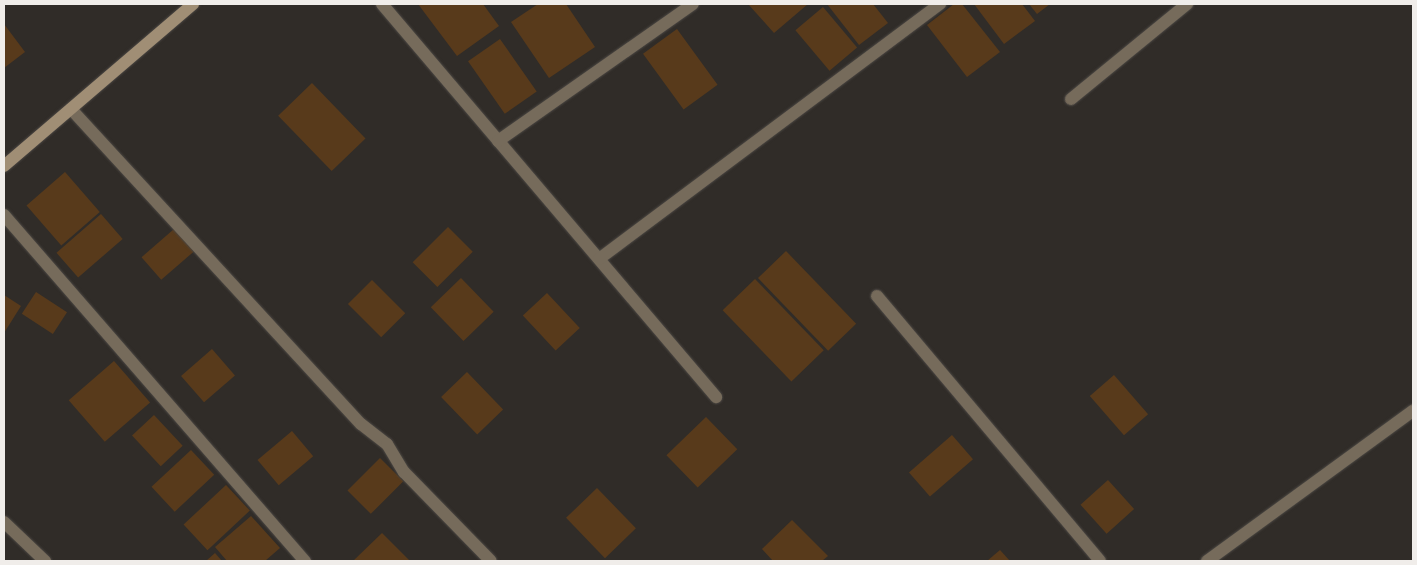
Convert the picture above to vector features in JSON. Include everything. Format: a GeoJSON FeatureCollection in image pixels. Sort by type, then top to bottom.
{"type":"FeatureCollection","features":[{"type":"Feature","properties":{"kind":"main road"},"geometry":{"type":"LineString","coordinates":[[4,166],[192,4]]}},
{"type":"Feature","properties":{"kind":"street"},"geometry":{"type":"LineString","coordinates":[[382,4],[716,397]]}},
{"type":"Feature","properties":{"kind":"street"},"geometry":{"type":"LineString","coordinates":[[498,141],[693,4]]}},
{"type":"Feature","properties":{"kind":"street"},"geometry":{"type":"LineString","coordinates":[[599,259],[940,4]]}},
{"type":"Feature","properties":{"kind":"street"},"geometry":{"type":"LineString","coordinates":[[1071,99],[1187,4]]}},
{"type":"Feature","properties":{"kind":"street"},"geometry":{"type":"LineString","coordinates":[[70,109],[361,424],[387,444],[404,472],[491,561]]}},
{"type":"Feature","properties":{"kind":"street"},"geometry":{"type":"LineString","coordinates":[[4,215],[305,561]]}},
{"type":"Feature","properties":{"kind":"street"},"geometry":{"type":"LineString","coordinates":[[877,296],[1100,561]]}},
{"type":"Feature","properties":{"kind":"street"},"geometry":{"type":"LineString","coordinates":[[1207,561],[1413,411]]}},
{"type":"Feature","properties":{"kind":"street"},"geometry":{"type":"LineString","coordinates":[[4,522],[45,561]]}},
{"type":"Feature","properties":{"kind":"building"},"geometry":{"type":"Polygon","coordinates":[[[418,4],[483,4],[499,26],[457,56],[418,4]]]}},
{"type":"Feature","properties":{"kind":"building"},"geometry":{"type":"Polygon","coordinates":[[[538,4],[566,4],[595,47],[549,78],[511,22],[538,4]]]}},
{"type":"Feature","properties":{"kind":"building"},"geometry":{"type":"Polygon","coordinates":[[[748,4],[808,4],[774,33],[748,4]]]}},
{"type":"Feature","properties":{"kind":"building"},"geometry":{"type":"Polygon","coordinates":[[[827,4],[873,4],[888,23],[859,45],[827,4]]]}},
{"type":"Feature","properties":{"kind":"building"},"geometry":{"type":"Polygon","coordinates":[[[954,4],[962,4],[1000,52],[967,77],[927,25],[954,4]]]}},
{"type":"Feature","properties":{"kind":"building"},"geometry":{"type":"Polygon","coordinates":[[[974,4],[1022,4],[1035,21],[1004,44],[974,4]]]}},
{"type":"Feature","properties":{"kind":"building"},"geometry":{"type":"Polygon","coordinates":[[[1029,4],[1050,4],[1037,14],[1029,4]]]}},
{"type":"Feature","properties":{"kind":"building"},"geometry":{"type":"Polygon","coordinates":[[[823,7],[857,48],[829,71],[795,30],[823,7]]]}},
{"type":"Feature","properties":{"kind":"building"},"geometry":{"type":"Polygon","coordinates":[[[4,24],[25,52],[4,68],[4,24]]]}},
{"type":"Feature","properties":{"kind":"building"},"geometry":{"type":"Polygon","coordinates":[[[677,29],[718,85],[684,110],[643,54],[677,29]]]}},
{"type":"Feature","properties":{"kind":"building"},"geometry":{"type":"Polygon","coordinates":[[[500,39],[537,91],[505,114],[468,61],[500,39]]]}},
{"type":"Feature","properties":{"kind":"building"},"geometry":{"type":"Polygon","coordinates":[[[312,83],[365,138],[332,171],[278,116],[312,83]]]}},
{"type":"Feature","properties":{"kind":"building"},"geometry":{"type":"Polygon","coordinates":[[[65,172],[100,212],[61,245],[27,205],[65,172]]]}},
{"type":"Feature","properties":{"kind":"building"},"geometry":{"type":"Polygon","coordinates":[[[101,214],[123,239],[78,278],[56,253],[101,214]]]}},
{"type":"Feature","properties":{"kind":"building"},"geometry":{"type":"Polygon","coordinates":[[[448,227],[473,252],[437,287],[413,262],[448,227]]]}},
{"type":"Feature","properties":{"kind":"building"},"geometry":{"type":"Polygon","coordinates":[[[174,229],[194,252],[161,280],[142,257],[174,229]]]}},
{"type":"Feature","properties":{"kind":"building"},"geometry":{"type":"Polygon","coordinates":[[[786,251],[856,324],[828,351],[758,278],[786,251]]]}},
{"type":"Feature","properties":{"kind":"building"},"geometry":{"type":"Polygon","coordinates":[[[461,278],[494,312],[463,341],[431,307],[461,278]]]}},
{"type":"Feature","properties":{"kind":"building"},"geometry":{"type":"Polygon","coordinates":[[[755,279],[824,350],[791,381],[723,310],[755,279]]]}},
{"type":"Feature","properties":{"kind":"building"},"geometry":{"type":"Polygon","coordinates":[[[372,280],[405,313],[381,337],[348,304],[372,280]]]}},
{"type":"Feature","properties":{"kind":"building"},"geometry":{"type":"Polygon","coordinates":[[[36,292],[67,312],[53,334],[22,314],[36,292]]]}},
{"type":"Feature","properties":{"kind":"building"},"geometry":{"type":"Polygon","coordinates":[[[547,293],[580,328],[556,351],[523,316],[547,293]]]}},
{"type":"Feature","properties":{"kind":"building"},"geometry":{"type":"Polygon","coordinates":[[[4,295],[21,306],[4,333],[4,295]]]}},
{"type":"Feature","properties":{"kind":"building"},"geometry":{"type":"Polygon","coordinates":[[[212,349],[235,375],[204,402],[181,376],[212,349]]]}},
{"type":"Feature","properties":{"kind":"building"},"geometry":{"type":"Polygon","coordinates":[[[114,361],[150,403],[105,442],[69,400],[114,361]]]}},
{"type":"Feature","properties":{"kind":"building"},"geometry":{"type":"Polygon","coordinates":[[[467,372],[503,409],[477,434],[441,397],[467,372]]]}},
{"type":"Feature","properties":{"kind":"building"},"geometry":{"type":"Polygon","coordinates":[[[1114,375],[1148,414],[1124,435],[1090,396],[1114,375]]]}},
{"type":"Feature","properties":{"kind":"building"},"geometry":{"type":"Polygon","coordinates":[[[154,415],[183,446],[161,466],[132,435],[154,415]]]}},
{"type":"Feature","properties":{"kind":"building"},"geometry":{"type":"Polygon","coordinates":[[[706,417],[737,449],[698,488],[666,455],[706,417]]]}},
{"type":"Feature","properties":{"kind":"building"},"geometry":{"type":"Polygon","coordinates":[[[292,431],[313,456],[279,485],[258,460],[292,431]]]}},
{"type":"Feature","properties":{"kind":"building"},"geometry":{"type":"Polygon","coordinates":[[[952,435],[973,459],[930,497],[909,472],[952,435]]]}},
{"type":"Feature","properties":{"kind":"building"},"geometry":{"type":"Polygon","coordinates":[[[191,450],[214,475],[175,512],[152,487],[191,450]]]}},
{"type":"Feature","properties":{"kind":"building"},"geometry":{"type":"Polygon","coordinates":[[[380,458],[403,481],[371,514],[347,491],[380,458]]]}},
{"type":"Feature","properties":{"kind":"building"},"geometry":{"type":"Polygon","coordinates":[[[1108,480],[1134,509],[1107,534],[1081,505],[1108,480]]]}},
{"type":"Feature","properties":{"kind":"building"},"geometry":{"type":"Polygon","coordinates":[[[226,485],[250,511],[207,550],[184,525],[226,485]]]}},
{"type":"Feature","properties":{"kind":"building"},"geometry":{"type":"Polygon","coordinates":[[[597,488],[636,528],[605,558],[566,518],[597,488]]]}},
{"type":"Feature","properties":{"kind":"building"},"geometry":{"type":"Polygon","coordinates":[[[251,516],[280,548],[265,561],[227,561],[215,547],[251,516]]]}},
{"type":"Feature","properties":{"kind":"building"},"geometry":{"type":"Polygon","coordinates":[[[792,520],[828,556],[822,561],[773,561],[762,549],[792,520]]]}},
{"type":"Feature","properties":{"kind":"building"},"geometry":{"type":"Polygon","coordinates":[[[382,533],[410,561],[353,561],[382,533]]]}},
{"type":"Feature","properties":{"kind":"building"},"geometry":{"type":"Polygon","coordinates":[[[1000,550],[1010,561],[987,561],[1000,550]]]}},
{"type":"Feature","properties":{"kind":"building"},"geometry":{"type":"Polygon","coordinates":[[[215,553],[222,561],[206,561],[215,553]]]}}]}
